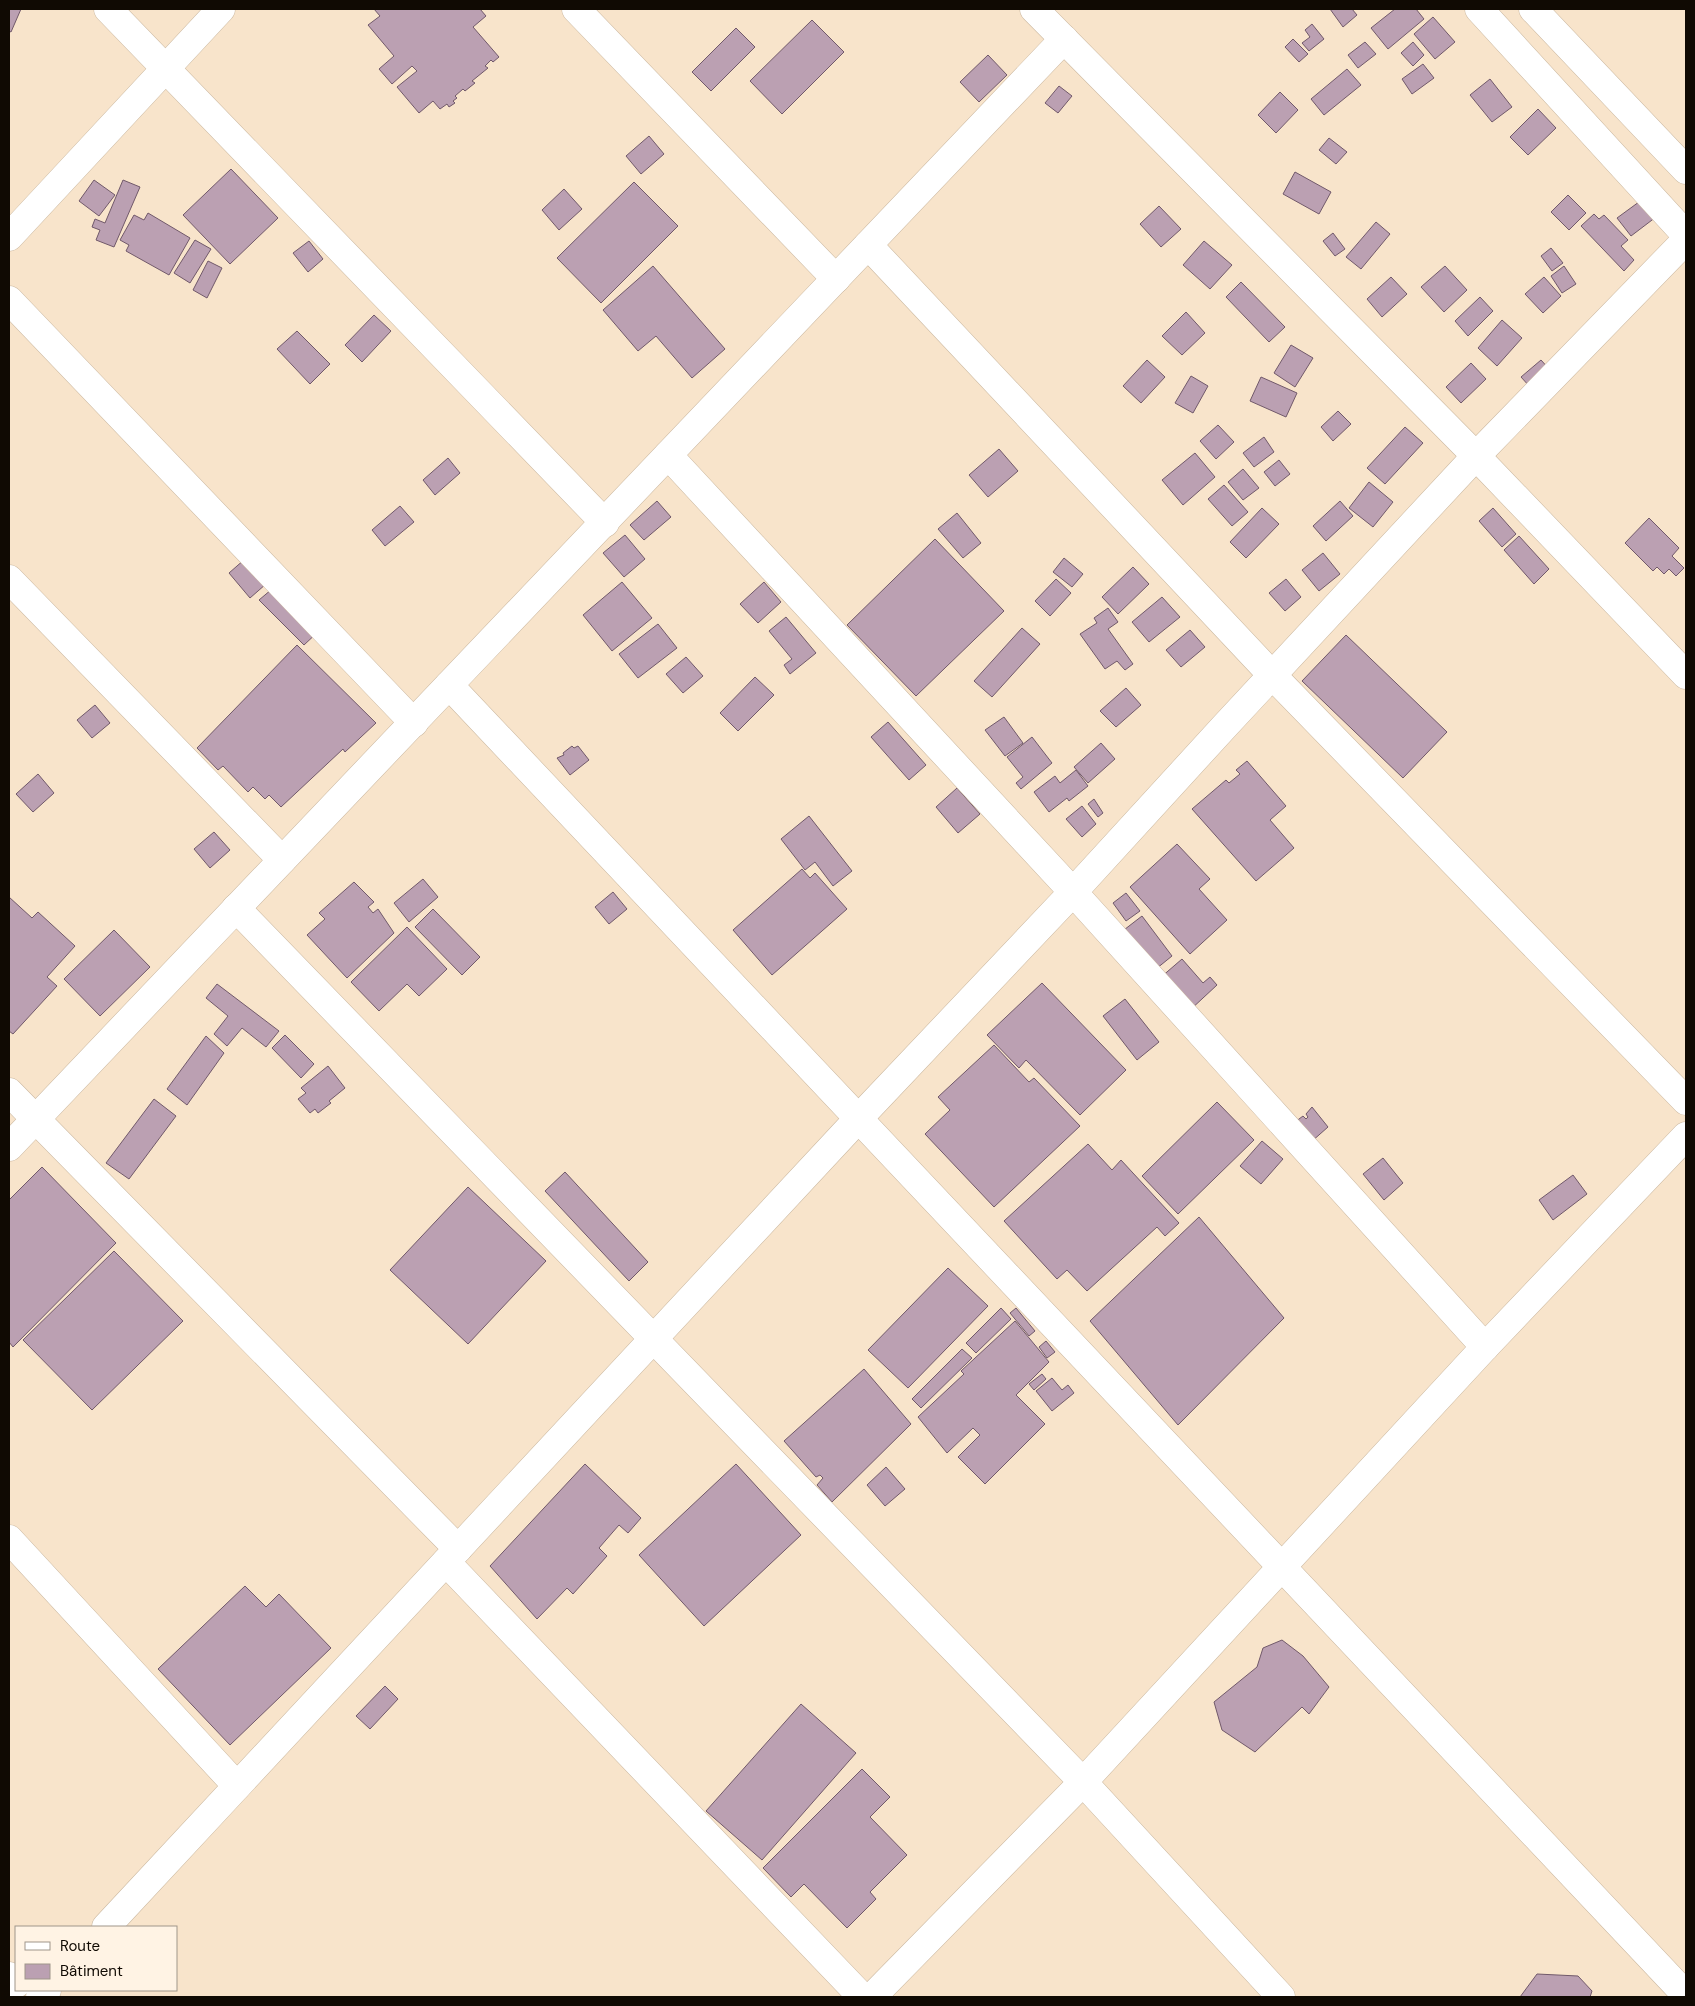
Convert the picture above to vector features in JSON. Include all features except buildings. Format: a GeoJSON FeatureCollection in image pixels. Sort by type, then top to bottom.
{"type":"FeatureCollection","features":[{"type":"Feature","properties":{"kind":"street"},"geometry":{"type":"LineString","coordinates":[[108,9],[605,523]]}},
{"type":"Feature","properties":{"kind":"street"},"geometry":{"type":"LineString","coordinates":[[9,237],[221,9]]}},
{"type":"Feature","properties":{"kind":"street"},"geometry":{"type":"LineString","coordinates":[[576,9],[836,279]]}},
{"type":"Feature","properties":{"kind":"street"},"geometry":{"type":"LineString","coordinates":[[1034,9],[1476,456],[1686,676]]}},
{"type":"Feature","properties":{"kind":"street"},"geometry":{"type":"LineString","coordinates":[[1479,9],[1686,235]]}},
{"type":"Feature","properties":{"kind":"street"},"geometry":{"type":"LineString","coordinates":[[1533,9],[1686,170]]}},
{"type":"Feature","properties":{"kind":"street"},"geometry":{"type":"LineString","coordinates":[[9,1147],[1064,39]]}},
{"type":"Feature","properties":{"kind":"street"},"geometry":{"type":"LineString","coordinates":[[107,1926],[858,1119],[1073,892],[1476,456],[1686,240]]}},
{"type":"Feature","properties":{"kind":"street"},"geometry":{"type":"LineString","coordinates":[[868,245],[1272,675],[1686,1101]]}},
{"type":"Feature","properties":{"kind":"street"},"geometry":{"type":"LineString","coordinates":[[9,300],[414,723]]}},
{"type":"Feature","properties":{"kind":"street"},"geometry":{"type":"LineString","coordinates":[[668,455],[1073,892],[1485,1347]]}},
{"type":"Feature","properties":{"kind":"street"},"geometry":{"type":"LineString","coordinates":[[9,579],[282,860]]}},
{"type":"Feature","properties":{"kind":"street"},"geometry":{"type":"LineString","coordinates":[[449,685],[1686,1995]]}},
{"type":"Feature","properties":{"kind":"street"},"geometry":{"type":"LineString","coordinates":[[236,908],[1083,1782],[1281,1997]]}},
{"type":"Feature","properties":{"kind":"street"},"geometry":{"type":"LineString","coordinates":[[9,1092],[452,1555],[862,1997]]}},
{"type":"Feature","properties":{"kind":"street"},"geometry":{"type":"LineString","coordinates":[[872,1997],[1083,1782],[1485,1347],[1686,1136]]}},
{"type":"Feature","properties":{"kind":"street"},"geometry":{"type":"LineString","coordinates":[[9,1539],[237,1786]]}}]}
